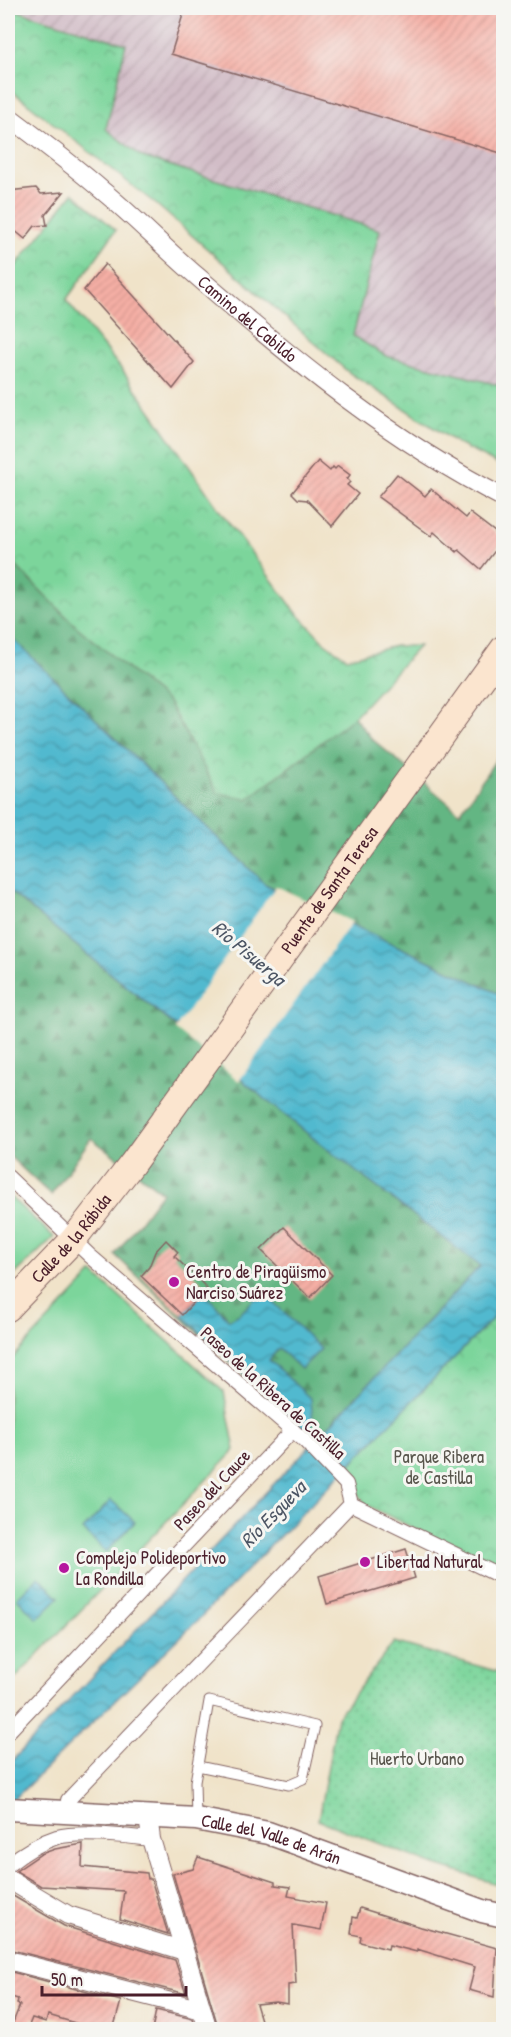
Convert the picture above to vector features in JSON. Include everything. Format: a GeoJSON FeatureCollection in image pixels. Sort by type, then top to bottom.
{"type":"FeatureCollection","features":[{"type":"Feature","properties":{"kind":"main road","name":"Puente de Santa Teresa"},"geometry":{"type":"LineString","coordinates":[[132,1164],[504,648]]}},
{"type":"Feature","properties":{"kind":"main road","name":"Calle de la Rábida"},"geometry":{"type":"LineString","coordinates":[[8,1308],[73,1239],[132,1164]]}},
{"type":"Feature","properties":{"kind":"street","name":"Camino del Cabildo"},"geometry":{"type":"LineString","coordinates":[[8,116],[104,191],[196,276],[301,364],[370,417],[461,476],[504,498]]}},
{"type":"Feature","properties":{"kind":"street","name":"Paseo de la Ribera de Castilla"},"geometry":{"type":"LineString","coordinates":[[8,1177],[89,1255],[305,1441],[346,1484],[351,1504]]}},
{"type":"Feature","properties":{"kind":"street","name":"Paseo del Cauce"},"geometry":{"type":"LineString","coordinates":[[8,1732],[293,1430]]}},
{"type":"Feature","properties":{"kind":"street"},"geometry":{"type":"LineString","coordinates":[[68,1800],[351,1504],[504,1578]]}},
{"type":"Feature","properties":{"kind":"street","name":"Calle del Valle de Arán"},"geometry":{"type":"LineString","coordinates":[[17,1810],[196,1819],[268,1833],[482,1911],[504,1916]]}},
{"type":"Feature","properties":{"kind":"street"},"geometry":{"type":"LineString","coordinates":[[148,1816],[151,1839],[208,2030]]}},
{"type":"Feature","properties":{"kind":"street"},"geometry":{"type":"LineString","coordinates":[[8,1865],[28,1849],[58,1837],[127,1836],[151,1839]]}},
{"type":"Feature","properties":{"kind":"street"},"geometry":{"type":"LineString","coordinates":[[8,1879],[68,1915],[184,1952]]}},
{"type":"Feature","properties":{"kind":"street"},"geometry":{"type":"LineString","coordinates":[[8,1960],[202,2010]]}},
{"type":"Feature","properties":{"kind":"lane"},"geometry":{"type":"LineString","coordinates":[[196,1819],[195,1782],[209,1701],[315,1726],[303,1779],[289,1785],[198,1766]]}},
{"type":"Feature","properties":{"kind":"shaded area"},"geometry":{"type":"Polygon","coordinates":[[[12,8],[503,8],[503,386],[386,356],[352,336],[380,230],[142,157],[106,129],[126,44],[12,8]]]}},
{"type":"Feature","properties":{"kind":"green space"},"geometry":{"type":"Polygon","coordinates":[[[8,8],[126,44],[106,129],[142,157],[380,230],[353,336],[386,356],[503,386],[503,467],[460,445],[348,372],[157,205],[8,88],[8,8]]]}},
{"type":"Feature","properties":{"kind":"green space"},"geometry":{"type":"Polygon","coordinates":[[[73,193],[116,230],[66,300],[123,371],[222,514],[296,612],[326,644],[347,658],[395,646],[419,646],[354,717],[248,799],[218,793],[168,702],[77,627],[8,558],[8,272],[13,269],[73,193]]]}},
{"type":"Feature","properties":{"kind":"green space"},"geometry":{"type":"Polygon","coordinates":[[[8,558],[77,627],[168,702],[218,793],[248,799],[354,717],[372,739],[460,813],[503,749],[503,996],[265,884],[8,634],[8,558]]]}},
{"type":"Feature","properties":{"kind":"green space"},"geometry":{"type":"Polygon","coordinates":[[[8,890],[323,1146],[480,1266],[314,1442],[115,1255],[162,1192],[91,1138],[51,1195],[8,1155],[8,890]]]}},
{"type":"Feature","properties":{"kind":"green space"},"geometry":{"type":"Polygon","coordinates":[[[8,1195],[54,1237],[8,1281],[8,1195]]]}},
{"type":"Feature","properties":{"kind":"green space","name":"Complejo Polideportivo La Rondilla"},"geometry":{"type":"Polygon","coordinates":[[[93,1273],[224,1392],[235,1450],[8,1686],[8,1363],[93,1273]]]}},
{"type":"Feature","properties":{"kind":"green space","name":"Parque Ribera de Castilla"},"geometry":{"type":"Polygon","coordinates":[[[503,1308],[503,1572],[366,1505],[343,1472],[503,1308]]]}},
{"type":"Feature","properties":{"kind":"green space","name":"Huerto Urbano"},"geometry":{"type":"Polygon","coordinates":[[[394,1642],[503,1673],[503,1886],[429,1863],[318,1820],[337,1717],[394,1642]]]}},
{"type":"Feature","properties":{"kind":"water"},"geometry":{"type":"Polygon","coordinates":[[[8,634],[265,884],[504,996],[503,1308],[199,1619],[8,1805],[8,1765],[480,1266],[323,1146],[8,890],[8,634]]]}},
{"type":"Feature","properties":{"kind":"water"},"geometry":{"type":"Polygon","coordinates":[[[262,1291],[321,1349],[301,1369],[279,1348],[269,1360],[311,1399],[313,1424],[306,1431],[182,1315],[204,1292],[229,1320],[240,1314],[262,1291]]]}},
{"type":"Feature","properties":{"kind":"water"},"geometry":{"type":"Polygon","coordinates":[[[111,1500],[135,1522],[106,1552],[83,1530],[111,1500]]]}},
{"type":"Feature","properties":{"kind":"water"},"geometry":{"type":"Polygon","coordinates":[[[38,1577],[59,1597],[37,1619],[17,1598],[38,1577]]]}},
{"type":"Feature","properties":{"kind":"pier"},"geometry":{"type":"Polygon","coordinates":[[[276,886],[352,922],[239,1081],[175,1029],[276,886]]]}},
{"type":"Feature","properties":{"kind":"building"},"geometry":{"type":"Polygon","coordinates":[[[185,8],[504,8],[504,154],[171,54],[185,8]]]}},
{"type":"Feature","properties":{"kind":"building"},"geometry":{"type":"Polygon","coordinates":[[[36,188],[41,194],[64,192],[45,215],[47,225],[35,226],[25,239],[8,225],[8,191],[36,188]]]}},
{"type":"Feature","properties":{"kind":"building"},"geometry":{"type":"Polygon","coordinates":[[[105,264],[194,362],[173,389],[84,290],[105,264]]]}},
{"type":"Feature","properties":{"kind":"building"},"geometry":{"type":"Polygon","coordinates":[[[318,461],[330,471],[333,467],[335,469],[338,466],[350,475],[347,479],[350,482],[347,485],[358,494],[332,526],[307,500],[298,499],[292,493],[318,461]]]}},
{"type":"Feature","properties":{"kind":"building"},"geometry":{"type":"Polygon","coordinates":[[[397,474],[425,496],[431,489],[466,518],[470,513],[504,539],[481,569],[434,532],[431,536],[378,497],[397,474]]]}},
{"type":"Feature","properties":{"kind":"building"},"geometry":{"type":"Polygon","coordinates":[[[284,1227],[332,1275],[310,1298],[261,1250],[284,1227]]]}},
{"type":"Feature","properties":{"kind":"building","name":"Centro de Piragüismo Narciso Suárez"},"geometry":{"type":"Polygon","coordinates":[[[166,1240],[178,1252],[174,1256],[207,1288],[182,1315],[141,1276],[149,1267],[155,1252],[166,1240]]]}},
{"type":"Feature","properties":{"kind":"building"},"geometry":{"type":"Polygon","coordinates":[[[406,1549],[415,1578],[327,1604],[319,1576],[406,1549]]]}},
{"type":"Feature","properties":{"kind":"building"},"geometry":{"type":"Polygon","coordinates":[[[83,1844],[82,1867],[147,1873],[148,1879],[151,1879],[168,1934],[120,1919],[124,1891],[41,1886],[16,1871],[41,1854],[83,1844]]]}},
{"type":"Feature","properties":{"kind":"building"},"geometry":{"type":"Polygon","coordinates":[[[198,1857],[275,1882],[275,1885],[290,1887],[288,1896],[326,1903],[321,1930],[293,1925],[296,1984],[288,1985],[288,2004],[276,2002],[256,2004],[264,2030],[219,2030],[173,1874],[193,1869],[198,1857]]]}},
{"type":"Feature","properties":{"kind":"building"},"geometry":{"type":"Polygon","coordinates":[[[8,1893],[64,1926],[175,1960],[186,1994],[8,1949],[8,1893]]]}},
{"type":"Feature","properties":{"kind":"building"},"geometry":{"type":"Polygon","coordinates":[[[360,1908],[497,1948],[494,1997],[469,1990],[475,1967],[417,1949],[417,1952],[389,1945],[388,1949],[360,1942],[361,1936],[351,1934],[353,1917],[357,1918],[360,1908]]]}},
{"type":"Feature","properties":{"kind":"building"},"geometry":{"type":"Polygon","coordinates":[[[8,1971],[121,2001],[113,2030],[81,2030],[82,2025],[48,2015],[46,2022],[32,2018],[27,2030],[10,2030],[20,2005],[17,2004],[18,1999],[8,1996],[8,1971]]]}},
{"type":"Feature","properties":{"kind":"building"},"geometry":{"type":"Polygon","coordinates":[[[156,2010],[193,2019],[196,2030],[152,2030],[156,2010]]]}},
{"type":"Feature","properties":{"kind":"place","name":"Centro de Piragüismo Narciso Suárez"},"geometry":{"type":"Point","coordinates":[174,1282]}},
{"type":"Feature","properties":{"kind":"place","name":"Libertad Natural"},"geometry":{"type":"Point","coordinates":[365,1562]}},
{"type":"Feature","properties":{"kind":"place","name":"Complejo Polideportivo La Rondilla"},"geometry":{"type":"Point","coordinates":[64,1568]}},
{"type":"Feature","properties":{"kind":"water label","name":"Río Pisuerga"},"geometry":{"type":"Point","coordinates":[249,953]}},
{"type":"Feature","properties":{"kind":"water label","name":"Río Esgueva"},"geometry":{"type":"Point","coordinates":[273,1514]}}]}
